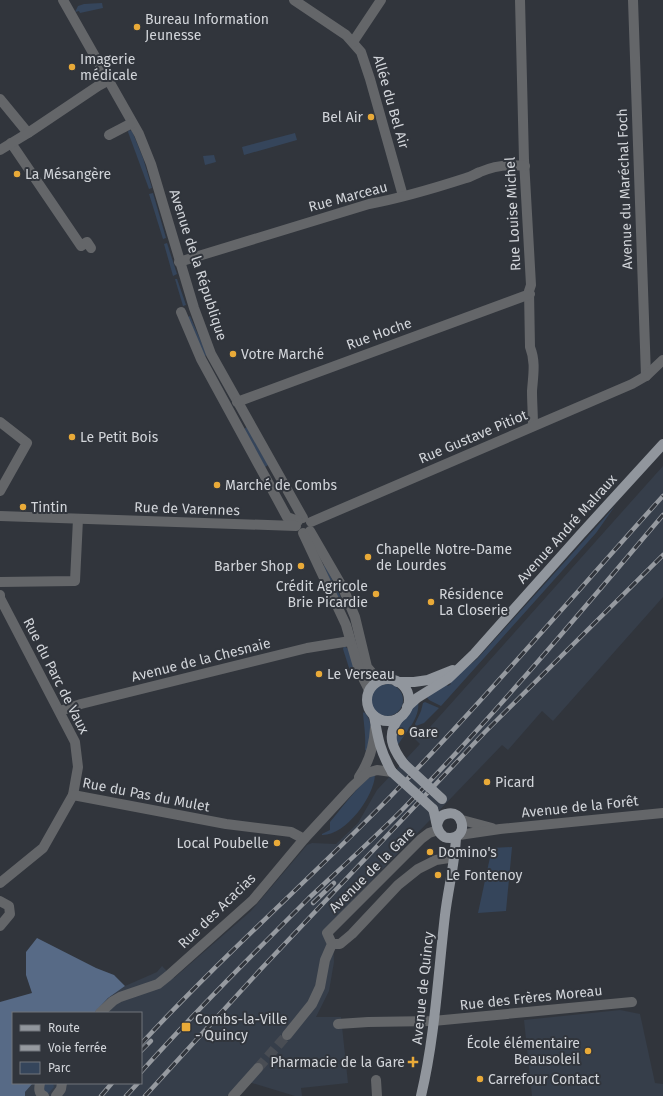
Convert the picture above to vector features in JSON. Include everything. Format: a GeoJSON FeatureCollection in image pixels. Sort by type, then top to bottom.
{"type":"FeatureCollection","features":[{"type":"Feature","properties":{"kind":"main road","name":"Avenue André Malraux"},"geometry":{"type":"LineString","coordinates":[[408,707],[416,698],[449,678],[474,654],[663,444]]}},
{"type":"Feature","properties":{"kind":"main road"},"geometry":{"type":"LineString","coordinates":[[397,682],[428,680],[458,668]]}},
{"type":"Feature","properties":{"kind":"main road"},"geometry":{"type":"LineString","coordinates":[[392,772],[380,750],[375,720],[367,704],[369,690],[384,680],[390,680],[402,685],[408,695],[408,707],[394,725],[391,737],[394,748],[404,764],[459,817],[463,828],[458,836],[448,838],[440,831],[438,821],[443,815],[452,813],[459,817]]}},
{"type":"Feature","properties":{"kind":"main road"},"geometry":{"type":"LineString","coordinates":[[375,720],[380,719],[386,721],[399,718]]}},
{"type":"Feature","properties":{"kind":"main road","name":"Avenue de Quincy"},"geometry":{"type":"LineString","coordinates":[[392,772],[433,809],[440,831],[448,845],[449,883]]}},
{"type":"Feature","properties":{"kind":"main road","name":"Avenue de Quincy"},"geometry":{"type":"LineString","coordinates":[[421,1096],[426,1074],[433,1021],[449,883],[458,836]]}},
{"type":"Feature","properties":{"kind":"street","name":"Avenue de la République"},"geometry":{"type":"LineString","coordinates":[[63,0],[139,134],[151,164],[179,262],[211,354],[303,525],[343,588],[353,612],[368,667],[372,674],[384,680]]}},
{"type":"Feature","properties":{"kind":"street","name":"Allée du Bel Air"},"geometry":{"type":"LineString","coordinates":[[294,0],[346,35],[361,52],[403,196]]}},
{"type":"Feature","properties":{"kind":"street"},"geometry":{"type":"LineString","coordinates":[[353,42],[381,0]]}},
{"type":"Feature","properties":{"kind":"street","name":"Rue Louise Michel"},"geometry":{"type":"LineString","coordinates":[[520,0],[525,166],[531,285],[530,347],[533,355],[534,379],[532,390],[533,426]]}},
{"type":"Feature","properties":{"kind":"street","name":"Avenue du Maréchal Foch"},"geometry":{"type":"LineString","coordinates":[[632,0],[646,376]]}},
{"type":"Feature","properties":{"kind":"street"},"geometry":{"type":"LineString","coordinates":[[0,150],[109,80]]}},
{"type":"Feature","properties":{"kind":"street"},"geometry":{"type":"LineString","coordinates":[[0,99],[28,133]]}},
{"type":"Feature","properties":{"kind":"street"},"geometry":{"type":"LineString","coordinates":[[109,135],[132,123]]}},
{"type":"Feature","properties":{"kind":"street"},"geometry":{"type":"LineString","coordinates":[[11,143],[81,246],[87,242],[91,248]]}},
{"type":"Feature","properties":{"kind":"street","name":"Rue Marceau"},"geometry":{"type":"LineString","coordinates":[[179,262],[369,204],[393,200],[468,178],[480,171],[511,164],[525,166]]}},
{"type":"Feature","properties":{"kind":"street","name":"Rue Hoche"},"geometry":{"type":"LineString","coordinates":[[238,402],[530,294]]}},
{"type":"Feature","properties":{"kind":"street","name":"Avenue de la République"},"geometry":{"type":"LineString","coordinates":[[181,312],[201,359],[287,517],[303,525],[346,625],[359,670],[369,690]]}},
{"type":"Feature","properties":{"kind":"street","name":"Rue Gustave Pitiot"},"geometry":{"type":"LineString","coordinates":[[303,525],[632,384],[646,376],[663,360]]}},
{"type":"Feature","properties":{"kind":"street"},"geometry":{"type":"LineString","coordinates":[[0,422],[27,443],[0,491]]}},
{"type":"Feature","properties":{"kind":"street","name":"Rue de Varennes"},"geometry":{"type":"LineString","coordinates":[[0,516],[303,525]]}},
{"type":"Feature","properties":{"kind":"street"},"geometry":{"type":"LineString","coordinates":[[0,582],[75,581],[78,519]]}},
{"type":"Feature","properties":{"kind":"street","name":"Rue du Parc de Vaux"},"geometry":{"type":"LineString","coordinates":[[0,595],[0,598],[75,742],[78,767],[73,795]]}},
{"type":"Feature","properties":{"kind":"street","name":"Avenue de la Chesnaie"},"geometry":{"type":"LineString","coordinates":[[60,711],[89,702],[307,648],[350,641]]}},
{"type":"Feature","properties":{"kind":"street","name":"Rue des Acacias"},"geometry":{"type":"LineString","coordinates":[[352,787],[364,769],[370,756],[375,738],[375,720]]}},
{"type":"Feature","properties":{"kind":"street","name":"Rue des Acacias"},"geometry":{"type":"LineString","coordinates":[[101,1012],[120,997],[158,984],[253,900],[304,839],[367,773],[381,770],[392,772]]}},
{"type":"Feature","properties":{"kind":"street","name":"Rue du Pas du Mulet"},"geometry":{"type":"LineString","coordinates":[[0,883],[43,848],[73,795],[226,824],[291,832],[304,839]]}},
{"type":"Feature","properties":{"kind":"street","name":"Avenue de la Forêt"},"geometry":{"type":"LineString","coordinates":[[458,836],[500,829],[663,813]]}},
{"type":"Feature","properties":{"kind":"street","name":"Avenue de la Forêt"},"geometry":{"type":"LineString","coordinates":[[459,817],[500,829]]}},
{"type":"Feature","properties":{"kind":"street","name":"Avenue de la Gare"},"geometry":{"type":"LineString","coordinates":[[332,944],[327,933],[421,839],[429,833],[440,831]]}},
{"type":"Feature","properties":{"kind":"street"},"geometry":{"type":"LineString","coordinates":[[287,1036],[312,1004],[320,987],[325,960],[332,944],[340,944],[352,934],[398,885],[414,872],[436,860],[449,858]]}},
{"type":"Feature","properties":{"kind":"street"},"geometry":{"type":"LineString","coordinates":[[0,901],[9,906],[10,914],[0,926]]}},
{"type":"Feature","properties":{"kind":"street","name":"Rue des Frères Moreau"},"geometry":{"type":"LineString","coordinates":[[338,1024],[433,1021],[632,1002]]}},
{"type":"Feature","properties":{"kind":"street"},"geometry":{"type":"LineString","coordinates":[[232,1096],[258,1068]]}},
{"type":"Feature","properties":{"kind":"street"},"geometry":{"type":"LineString","coordinates":[[376,1080],[377,1096]]}},
{"type":"Feature","properties":{"kind":"street"},"geometry":{"type":"LineString","coordinates":[[40,1084],[39,1089],[41,1095],[44,1096]]}},
{"type":"Feature","properties":{"kind":"street"},"geometry":{"type":"LineString","coordinates":[[56,1096],[61,1089],[62,1084]]}},
{"type":"Feature","properties":{"kind":"shaded area"},"geometry":{"type":"Polygon","coordinates":[[[663,466],[663,597],[553,721],[542,711],[508,750],[502,745],[332,922],[334,962],[329,991],[316,1017],[341,1017],[348,1083],[301,1088],[302,1096],[295,1096],[242,1080],[227,1096],[25,1096],[25,1092],[32,1084],[142,1084],[142,1012],[95,1012],[108,998],[125,986],[157,972],[162,966],[174,978],[251,911],[307,845],[312,843],[336,844],[358,823],[377,790],[420,744],[414,738],[430,727],[663,466]]]}},
{"type":"Feature","properties":{"kind":"shaded area"},"geometry":{"type":"Polygon","coordinates":[[[37,938],[96,968],[114,975],[125,986],[108,998],[95,1012],[12,1012],[12,1084],[32,1084],[25,1092],[25,1096],[0,1096],[0,1002],[32,993],[26,975],[26,952],[37,938]]]}},
{"type":"Feature","properties":{"kind":"shaded area","name":"École élémentaire Beausoleil"},"geometry":{"type":"Polygon","coordinates":[[[620,1010],[640,1014],[655,1083],[663,1084],[663,1096],[532,1096],[524,1020],[620,1010]]]}},
{"type":"Feature","properties":{"kind":"green space"},"geometry":{"type":"Polygon","coordinates":[[[102,3],[103,8],[80,13],[79,11],[75,12],[78,6],[84,4],[102,3]]]}},
{"type":"Feature","properties":{"kind":"green space"},"geometry":{"type":"Polygon","coordinates":[[[129,130],[132,131],[143,158],[152,188],[149,189],[128,132],[129,130]]]}},
{"type":"Feature","properties":{"kind":"green space"},"geometry":{"type":"Polygon","coordinates":[[[295,133],[297,140],[244,155],[242,147],[295,133]]]}},
{"type":"Feature","properties":{"kind":"green space"},"geometry":{"type":"Polygon","coordinates":[[[214,155],[216,162],[205,165],[203,156],[214,155]]]}},
{"type":"Feature","properties":{"kind":"green space"},"geometry":{"type":"Polygon","coordinates":[[[153,193],[166,238],[163,239],[149,194],[153,193]]]}},
{"type":"Feature","properties":{"kind":"green space"},"geometry":{"type":"Polygon","coordinates":[[[167,243],[177,274],[173,276],[164,244],[167,243]]]}},
{"type":"Feature","properties":{"kind":"green space"},"geometry":{"type":"Polygon","coordinates":[[[175,279],[177,279],[186,305],[183,306],[175,279]]]}},
{"type":"Feature","properties":{"kind":"green space"},"geometry":{"type":"Polygon","coordinates":[[[190,316],[207,355],[203,357],[186,318],[190,316]]]}},
{"type":"Feature","properties":{"kind":"green space"},"geometry":{"type":"Polygon","coordinates":[[[247,427],[268,465],[265,467],[244,429],[247,427]]]}},
{"type":"Feature","properties":{"kind":"green space"},"geometry":{"type":"Polygon","coordinates":[[[615,506],[596,533],[441,706],[429,700],[426,696],[446,684],[448,686],[451,684],[449,682],[477,659],[615,506]]]}},
{"type":"Feature","properties":{"kind":"green space"},"geometry":{"type":"Polygon","coordinates":[[[325,565],[346,608],[342,609],[321,567],[325,565]]]}},
{"type":"Feature","properties":{"kind":"green space"},"geometry":{"type":"Polygon","coordinates":[[[344,646],[350,650],[356,669],[350,671],[343,649],[344,646]]]}},
{"type":"Feature","properties":{"kind":"green space"},"geometry":{"type":"Polygon","coordinates":[[[387,684],[398,689],[403,700],[398,711],[387,716],[376,711],[371,700],[376,689],[387,684]]]}},
{"type":"Feature","properties":{"kind":"green space"},"geometry":{"type":"Polygon","coordinates":[[[418,701],[415,720],[397,747],[394,728],[405,717],[411,707],[418,701]]]}},
{"type":"Feature","properties":{"kind":"green space"},"geometry":{"type":"Polygon","coordinates":[[[425,702],[439,708],[424,723],[416,726],[415,724],[423,703],[425,702]]]}},
{"type":"Feature","properties":{"kind":"green space"},"geometry":{"type":"Polygon","coordinates":[[[364,712],[370,721],[371,726],[368,752],[365,750],[364,712]]]}},
{"type":"Feature","properties":{"kind":"green space"},"geometry":{"type":"Polygon","coordinates":[[[375,775],[370,794],[357,814],[340,829],[331,834],[322,835],[330,830],[330,822],[351,796],[364,782],[375,775]]]}},
{"type":"Feature","properties":{"kind":"green space"},"geometry":{"type":"Polygon","coordinates":[[[512,847],[506,911],[478,913],[492,848],[512,847]]]}},
{"type":"Feature","properties":{"kind":"green space"},"geometry":{"type":"Polygon","coordinates":[[[43,1084],[53,1084],[54,1087],[48,1094],[45,1093],[43,1084]]]}},
{"type":"Feature","properties":{"kind":"tunnel"},"geometry":{"type":"LineString","coordinates":[[258,1068],[287,1035]]}},
{"type":"Feature","properties":{"kind":"railway"},"geometry":{"type":"LineString","coordinates":[[142,1043],[233,950],[390,797],[494,686],[663,496]]}},
{"type":"Feature","properties":{"kind":"railway"},"geometry":{"type":"LineString","coordinates":[[142,1071],[266,941],[309,898],[390,822],[469,739],[535,665],[663,515]]}},
{"type":"Feature","properties":{"kind":"railway"},"geometry":{"type":"LineString","coordinates":[[145,1096],[261,969],[485,732],[663,555]]}},
{"type":"Feature","properties":{"kind":"railway"},"geometry":{"type":"LineString","coordinates":[[313,903],[334,883]]}},
{"type":"Feature","properties":{"kind":"railway"},"geometry":{"type":"LineString","coordinates":[[142,1050],[151,1041]]}},
{"type":"Feature","properties":{"kind":"railway"},"geometry":{"type":"LineString","coordinates":[[101,1096],[111,1084]]}},
{"type":"Feature","properties":{"kind":"railway"},"geometry":{"type":"LineString","coordinates":[[126,1096],[137,1084]]}},
{"type":"Feature","properties":{"kind":"place","name":"Bureau Information Jeunesse"},"geometry":{"type":"Point","coordinates":[137,27]}},
{"type":"Feature","properties":{"kind":"place","name":"Imagerie médicale"},"geometry":{"type":"Point","coordinates":[72,67]}},
{"type":"Feature","properties":{"kind":"place","name":"Bel Air"},"geometry":{"type":"Point","coordinates":[371,117]}},
{"type":"Feature","properties":{"kind":"place","name":"La Mésangère"},"geometry":{"type":"Point","coordinates":[17,174]}},
{"type":"Feature","properties":{"kind":"place","name":"Votre Marché"},"geometry":{"type":"Point","coordinates":[233,354]}},
{"type":"Feature","properties":{"kind":"place","name":"Le Petit Bois"},"geometry":{"type":"Point","coordinates":[72,437]}},
{"type":"Feature","properties":{"kind":"place","name":"Marché de Combs"},"geometry":{"type":"Point","coordinates":[217,485]}},
{"type":"Feature","properties":{"kind":"place","name":"Tintin"},"geometry":{"type":"Point","coordinates":[23,507]}},
{"type":"Feature","properties":{"kind":"place","name":"Chapelle Notre-Dame de Lourdes"},"geometry":{"type":"Point","coordinates":[368,557]}},
{"type":"Feature","properties":{"kind":"place","name":"Barber Shop"},"geometry":{"type":"Point","coordinates":[301,566]}},
{"type":"Feature","properties":{"kind":"place","name":"Crédit Agricole Brie Picardie"},"geometry":{"type":"Point","coordinates":[376,594]}},
{"type":"Feature","properties":{"kind":"place","name":"Résidence La Closerie"},"geometry":{"type":"Point","coordinates":[431,602]}},
{"type":"Feature","properties":{"kind":"place","name":"Le Verseau"},"geometry":{"type":"Point","coordinates":[319,674]}},
{"type":"Feature","properties":{"kind":"place","name":"Gare"},"geometry":{"type":"Point","coordinates":[401,732]}},
{"type":"Feature","properties":{"kind":"place","name":"Picard"},"geometry":{"type":"Point","coordinates":[487,782]}},
{"type":"Feature","properties":{"kind":"place","name":"Local Poubelle"},"geometry":{"type":"Point","coordinates":[277,843]}},
{"type":"Feature","properties":{"kind":"place","name":"Domino's"},"geometry":{"type":"Point","coordinates":[430,852]}},
{"type":"Feature","properties":{"kind":"place","name":"Le Fontenoy"},"geometry":{"type":"Point","coordinates":[438,875]}},
{"type":"Feature","properties":{"kind":"place","name":"Combs-la-Ville - Quincy"},"geometry":{"type":"Point","coordinates":[186,1027]}},
{"type":"Feature","properties":{"kind":"place","name":"École élémentaire Beausoleil"},"geometry":{"type":"Point","coordinates":[588,1051]}},
{"type":"Feature","properties":{"kind":"place","name":"Pharmacie de la Gare"},"geometry":{"type":"Point","coordinates":[413,1062]}},
{"type":"Feature","properties":{"kind":"place","name":"Carrefour Contact"},"geometry":{"type":"Point","coordinates":[480,1079]}}]}
